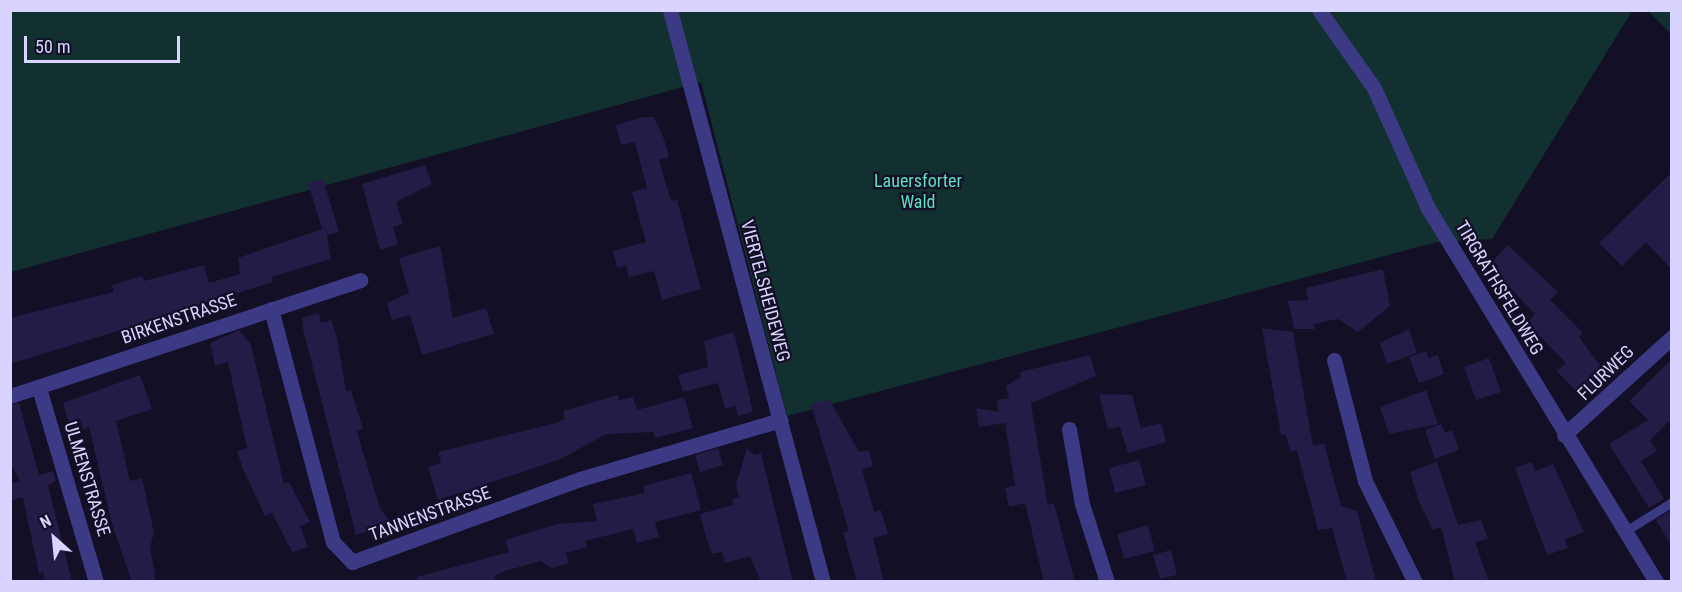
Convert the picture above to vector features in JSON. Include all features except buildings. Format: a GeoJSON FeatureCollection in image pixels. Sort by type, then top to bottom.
{"type":"FeatureCollection","features":[{"type":"Feature","properties":{"kind":"street","name":"VIERTELSHEIDEWEG"},"geometry":{"type":"LineString","coordinates":[[670,10],[823,582]]}},
{"type":"Feature","properties":{"kind":"street","name":"TIRGRATHSFELDWEG"},"geometry":{"type":"LineString","coordinates":[[1319,10],[1374,88],[1428,208],[1564,435],[1656,582]]}},
{"type":"Feature","properties":{"kind":"street","name":"BIRKENSTRASSE"},"geometry":{"type":"LineString","coordinates":[[10,396],[360,280]]}},
{"type":"Feature","properties":{"kind":"street","name":"TANNENSTRASSE"},"geometry":{"type":"LineString","coordinates":[[270,309],[333,542],[352,562],[580,479],[780,420]]}},
{"type":"Feature","properties":{"kind":"street","name":"FLURWEG"},"geometry":{"type":"LineString","coordinates":[[1564,435],[1671,337]]}},
{"type":"Feature","properties":{"kind":"street"},"geometry":{"type":"LineString","coordinates":[[1334,360],[1365,481],[1415,582]]}},
{"type":"Feature","properties":{"kind":"street","name":"ULMENSTRASSE"},"geometry":{"type":"LineString","coordinates":[[39,388],[96,582]]}},
{"type":"Feature","properties":{"kind":"street"},"geometry":{"type":"LineString","coordinates":[[1069,429],[1082,504],[1107,582]]}},
{"type":"Feature","properties":{"kind":"lane"},"geometry":{"type":"LineString","coordinates":[[1624,532],[1671,502]]}},
{"type":"Feature","properties":{"kind":"green space","name":"Lauersforter Wald"},"geometry":{"type":"Polygon","coordinates":[[[11,11],[1632,11],[1492,239],[1437,242],[787,416],[701,82],[11,272],[11,11]]]}},
{"type":"Feature","properties":{"kind":"green space"},"geometry":{"type":"Polygon","coordinates":[[[1648,11],[1671,11],[1671,34],[1648,11]]]}}]}
